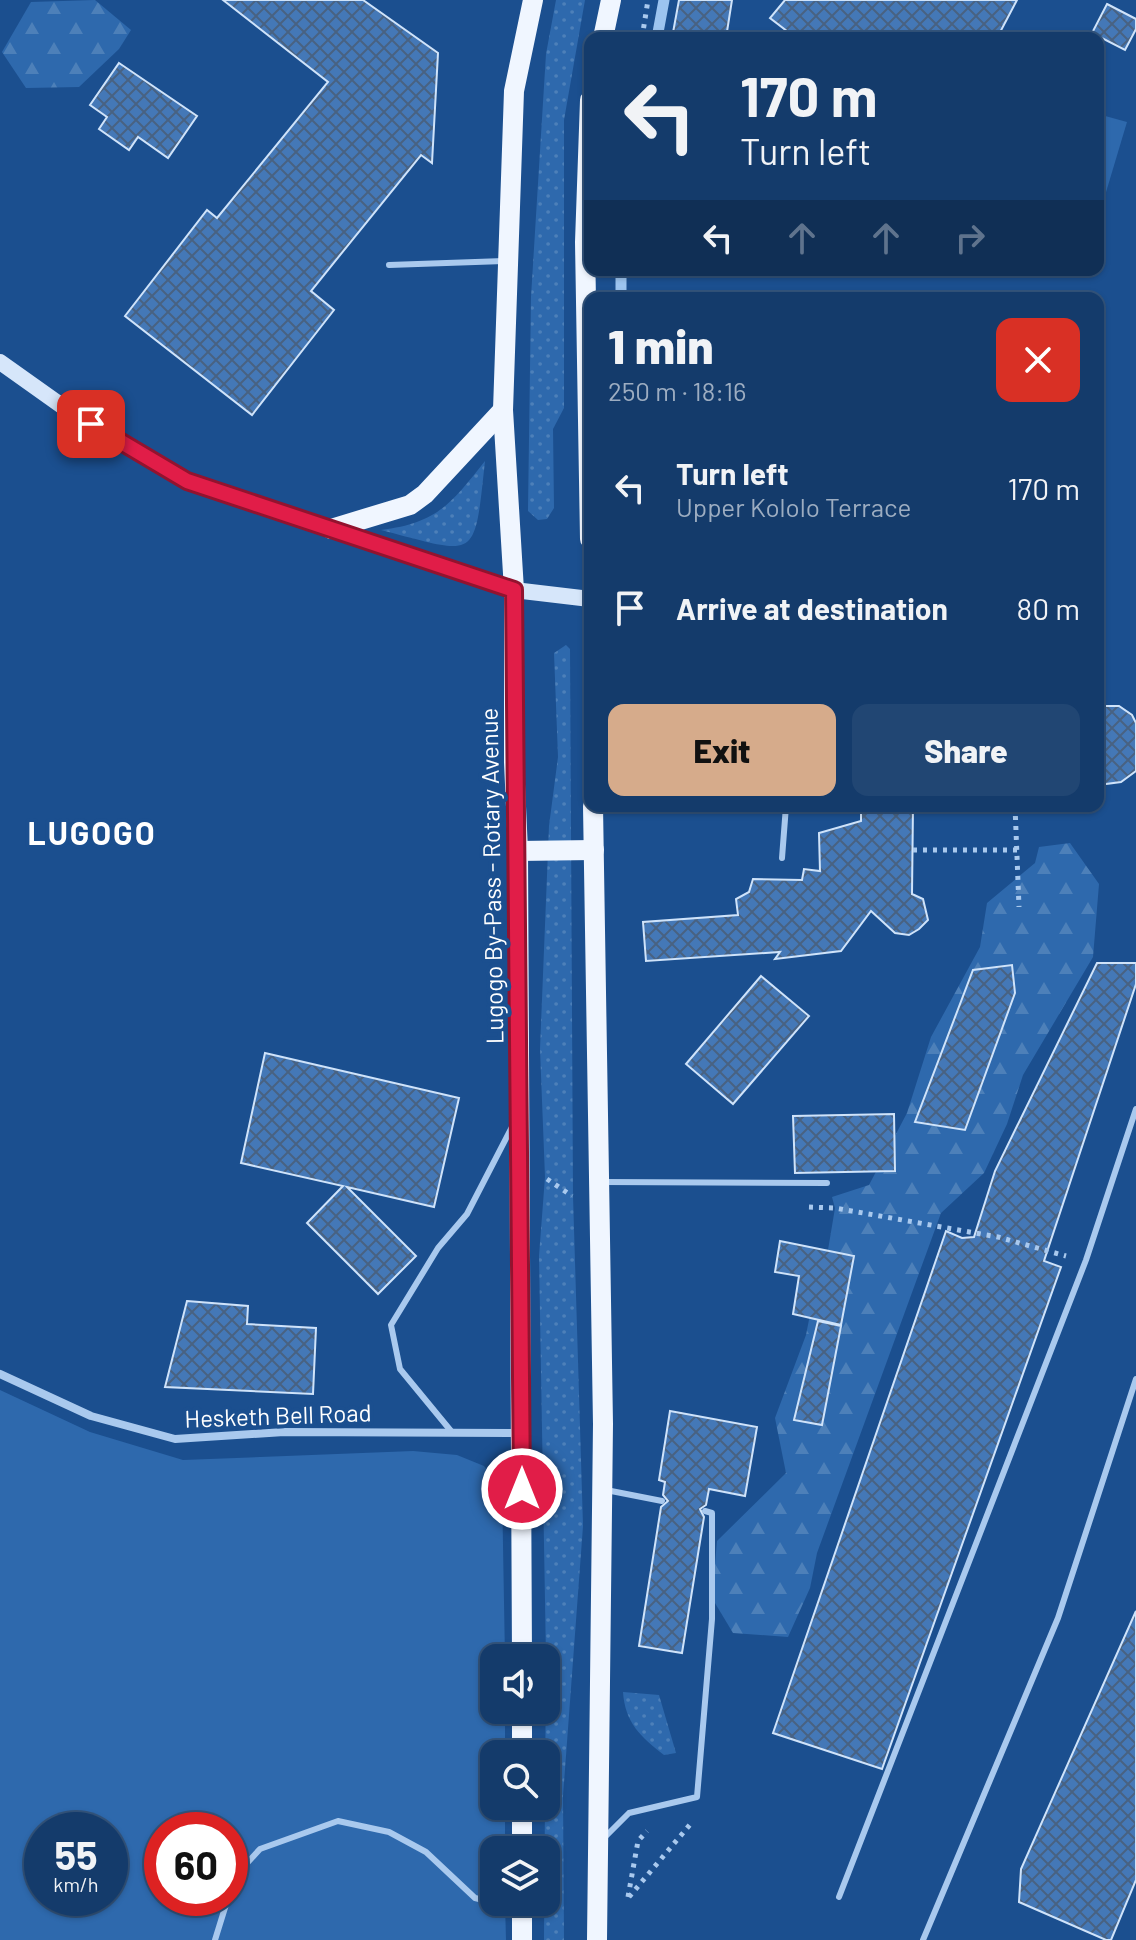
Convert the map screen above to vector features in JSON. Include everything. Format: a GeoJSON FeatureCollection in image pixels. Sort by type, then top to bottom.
{"type":"FeatureCollection","features":[{"type":"Feature","properties":{"kind":"main road","name":"Lugogo By-Pass - Rotary Avenue"},"geometry":{"type":"LineString","coordinates":[[522,1644],[514,590],[503,410],[514,91],[533,0]]}},
{"type":"Feature","properties":{"kind":"main road"},"geometry":{"type":"LineString","coordinates":[[604,32],[611,0]]}},
{"type":"Feature","properties":{"kind":"main road"},"geometry":{"type":"LineString","coordinates":[[0,362],[69,411],[187,481],[514,590],[584,598]]}},
{"type":"Feature","properties":{"kind":"main road"},"geometry":{"type":"LineString","coordinates":[[331,529],[410,505],[425,494],[503,410]]}},
{"type":"Feature","properties":{"kind":"main road"},"geometry":{"type":"LineString","coordinates":[[593,812],[602,1489],[597,1940]]}},
{"type":"Feature","properties":{"kind":"main road"},"geometry":{"type":"LineString","coordinates":[[518,851],[594,850]]}},
{"type":"Feature","properties":{"kind":"main road"},"geometry":{"type":"LineString","coordinates":[[522,1916],[522,1940]]}},
{"type":"Feature","properties":{"kind":"street","name":"Hesketh Bell Road"},"geometry":{"type":"LineString","coordinates":[[0,1374],[91,1416],[175,1439],[284,1432],[522,1433]]}},
{"type":"Feature","properties":{"kind":"lane"},"geometry":{"type":"LineString","coordinates":[[389,265],[508,260]]}},
{"type":"Feature","properties":{"kind":"lane"},"geometry":{"type":"LineString","coordinates":[[782,858],[786,812]]}},
{"type":"Feature","properties":{"kind":"lane"},"geometry":{"type":"LineString","coordinates":[[839,1897],[1086,1260],[1136,1109]]}},
{"type":"Feature","properties":{"kind":"lane"},"geometry":{"type":"LineString","coordinates":[[451,1431],[400,1369],[391,1325],[438,1248],[467,1214],[520,1110]]}},
{"type":"Feature","properties":{"kind":"lane"},"geometry":{"type":"LineString","coordinates":[[599,1182],[827,1183]]}},
{"type":"Feature","properties":{"kind":"lane"},"geometry":{"type":"LineString","coordinates":[[923,1940],[1058,1618],[1136,1379]]}},
{"type":"Feature","properties":{"kind":"lane"},"geometry":{"type":"LineString","coordinates":[[602,1489],[662,1501]]}},
{"type":"Feature","properties":{"kind":"lane"},"geometry":{"type":"LineString","coordinates":[[596,1844],[629,1813],[697,1797],[712,1619],[712,1513],[705,1511]]}},
{"type":"Feature","properties":{"kind":"lane"},"geometry":{"type":"LineString","coordinates":[[248,1862],[260,1849],[338,1821],[389,1832],[426,1852],[475,1898],[480,1899]]}},
{"type":"Feature","properties":{"kind":"lane"},"geometry":{"type":"LineString","coordinates":[[215,1940],[223,1916]]}},
{"type":"Feature","properties":{"kind":"path"},"geometry":{"type":"LineString","coordinates":[[643,32],[648,0]]}},
{"type":"Feature","properties":{"kind":"path"},"geometry":{"type":"LineString","coordinates":[[1015,812],[1019,907]]}},
{"type":"Feature","properties":{"kind":"path"},"geometry":{"type":"LineString","coordinates":[[913,850],[1017,850]]}},
{"type":"Feature","properties":{"kind":"path"},"geometry":{"type":"LineString","coordinates":[[545,1177],[573,1196]]}},
{"type":"Feature","properties":{"kind":"path"},"geometry":{"type":"LineString","coordinates":[[805,1207],[835,1208],[998,1237],[1086,1260]]}},
{"type":"Feature","properties":{"kind":"path"},"geometry":{"type":"LineString","coordinates":[[628,1897],[693,1821],[680,1822]]}},
{"type":"Feature","properties":{"kind":"path"},"geometry":{"type":"LineString","coordinates":[[626,1912],[638,1841],[651,1827]]}},
{"type":"Feature","properties":{"kind":"green space"},"geometry":{"type":"Polygon","coordinates":[[[95,0],[131,30],[119,49],[79,87],[26,88],[2,52],[31,2],[95,0]]]}},
{"type":"Feature","properties":{"kind":"green space"},"geometry":{"type":"Polygon","coordinates":[[[556,0],[585,0],[564,120],[564,408],[553,429],[554,508],[547,519],[538,520],[528,511],[531,297],[546,54],[556,0]]]}},
{"type":"Feature","properties":{"kind":"green space"},"geometry":{"type":"Polygon","coordinates":[[[1104,116],[1127,122],[1104,199],[1104,116]]]}},
{"type":"Feature","properties":{"kind":"green space"},"geometry":{"type":"Polygon","coordinates":[[[485,461],[478,518],[473,534],[465,543],[454,546],[437,544],[381,530],[416,522],[441,509],[485,461]]]}},
{"type":"Feature","properties":{"kind":"green space"},"geometry":{"type":"Polygon","coordinates":[[[566,645],[570,649],[573,1196],[583,1526],[563,1796],[564,1940],[544,1940],[544,1916],[560,1916],[560,1836],[545,1836],[545,1820],[560,1820],[560,1740],[545,1740],[546,1724],[560,1724],[560,1644],[546,1644],[539,1256],[545,1177],[540,1049],[549,826],[558,757],[554,653],[566,645]]]}},
{"type":"Feature","properties":{"kind":"green space"},"geometry":{"type":"Polygon","coordinates":[[[1070,843],[1099,884],[1093,957],[1023,1075],[1007,1124],[984,1173],[941,1213],[817,1553],[810,1588],[788,1637],[733,1633],[712,1598],[717,1541],[786,1473],[775,1418],[806,1335],[820,1264],[828,1250],[835,1208],[832,1197],[869,1185],[907,1113],[931,1037],[980,947],[987,903],[1035,863],[1039,847],[1070,843]]]}},
{"type":"Feature","properties":{"kind":"green space"},"geometry":{"type":"Polygon","coordinates":[[[0,1390],[90,1432],[183,1460],[413,1451],[457,1455],[484,1466],[502,1488],[505,1644],[480,1644],[480,1724],[505,1724],[505,1740],[480,1740],[480,1820],[505,1820],[505,1836],[480,1836],[480,1916],[505,1916],[506,1940],[0,1940],[0,1390]]]}},
{"type":"Feature","properties":{"kind":"green space"},"geometry":{"type":"Polygon","coordinates":[[[623,1692],[659,1695],[676,1753],[664,1755],[641,1735],[627,1712],[623,1692]]]}},
{"type":"Feature","properties":{"kind":"building"},"geometry":{"type":"Polygon","coordinates":[[[223,0],[363,0],[438,53],[432,163],[421,155],[311,291],[334,310],[252,415],[125,316],[207,210],[217,218],[328,82],[223,0]]]}},
{"type":"Feature","properties":{"kind":"building"},"geometry":{"type":"Polygon","coordinates":[[[679,0],[732,0],[727,32],[673,32],[679,0]]]}},
{"type":"Feature","properties":{"kind":"building"},"geometry":{"type":"Polygon","coordinates":[[[785,0],[1017,0],[1000,32],[788,32],[770,18],[785,0]]]}},
{"type":"Feature","properties":{"kind":"building"},"geometry":{"type":"Polygon","coordinates":[[[1107,4],[1136,19],[1136,29],[1125,50],[1104,39],[1104,32],[1093,32],[1107,4]]]}},
{"type":"Feature","properties":{"kind":"building"},"geometry":{"type":"Polygon","coordinates":[[[119,63],[197,116],[168,158],[138,137],[129,150],[99,129],[107,117],[90,105],[119,63]]]}},
{"type":"Feature","properties":{"kind":"building"},"geometry":{"type":"Polygon","coordinates":[[[1104,706],[1119,706],[1132,715],[1136,723],[1136,771],[1121,782],[1104,784],[1104,706]]]}},
{"type":"Feature","properties":{"kind":"building"},"geometry":{"type":"Polygon","coordinates":[[[861,812],[913,812],[912,894],[923,899],[928,920],[919,929],[909,935],[895,933],[871,911],[841,951],[775,959],[780,952],[646,961],[643,922],[738,915],[736,899],[749,892],[753,879],[802,880],[804,869],[820,871],[819,833],[861,821],[861,812]]]}},
{"type":"Feature","properties":{"kind":"building"},"geometry":{"type":"Polygon","coordinates":[[[1097,963],[1136,963],[1136,984],[1044,1261],[1061,1267],[882,1769],[773,1733],[946,1231],[962,1238],[974,1237],[995,1171],[1097,963]]]}},
{"type":"Feature","properties":{"kind":"building"},"geometry":{"type":"Polygon","coordinates":[[[1012,965],[1015,993],[965,1130],[915,1122],[973,970],[1012,965]]]}},
{"type":"Feature","properties":{"kind":"building"},"geometry":{"type":"Polygon","coordinates":[[[761,976],[809,1016],[733,1104],[686,1064],[761,976]]]}},
{"type":"Feature","properties":{"kind":"building"},"geometry":{"type":"Polygon","coordinates":[[[265,1053],[459,1098],[434,1207],[347,1187],[416,1256],[378,1294],[307,1223],[343,1186],[241,1163],[265,1053]]]}},
{"type":"Feature","properties":{"kind":"building"},"geometry":{"type":"Polygon","coordinates":[[[894,1114],[895,1171],[795,1173],[793,1116],[894,1114]]]}},
{"type":"Feature","properties":{"kind":"building"},"geometry":{"type":"Polygon","coordinates":[[[780,1241],[854,1256],[841,1325],[793,1314],[799,1276],[775,1272],[780,1241]]]}},
{"type":"Feature","properties":{"kind":"building"},"geometry":{"type":"Polygon","coordinates":[[[187,1301],[248,1306],[247,1324],[316,1328],[313,1394],[165,1387],[187,1301]]]}},
{"type":"Feature","properties":{"kind":"building"},"geometry":{"type":"Polygon","coordinates":[[[818,1321],[841,1326],[822,1425],[794,1420],[818,1321]]]}},
{"type":"Feature","properties":{"kind":"building"},"geometry":{"type":"Polygon","coordinates":[[[670,1411],[757,1427],[745,1496],[709,1489],[706,1505],[700,1509],[704,1517],[682,1653],[639,1646],[661,1507],[668,1501],[663,1495],[665,1482],[659,1480],[670,1411]]]}},
{"type":"Feature","properties":{"kind":"building"},"geometry":{"type":"Polygon","coordinates":[[[1136,1611],[1136,1880],[1111,1940],[1106,1940],[1019,1902],[1021,1869],[1136,1611]]]}},
{"type":"Feature","properties":{"kind":"waterway"},"geometry":{"type":"LineString","coordinates":[[658,32],[664,0]]}},
{"type":"Feature","properties":{"kind":"waterway"},"geometry":{"type":"LineString","coordinates":[[621,276],[621,292]]}},
{"type":"Feature","properties":{"kind":"district","name":"LUGOGO"},"geometry":{"type":"Point","coordinates":[92,832]}},
{"type":"Feature","properties":{"kind":"route"},"geometry":{"type":"LineString","coordinates":[[91,424],[187,481],[514,590],[522,1489]]}}]}
